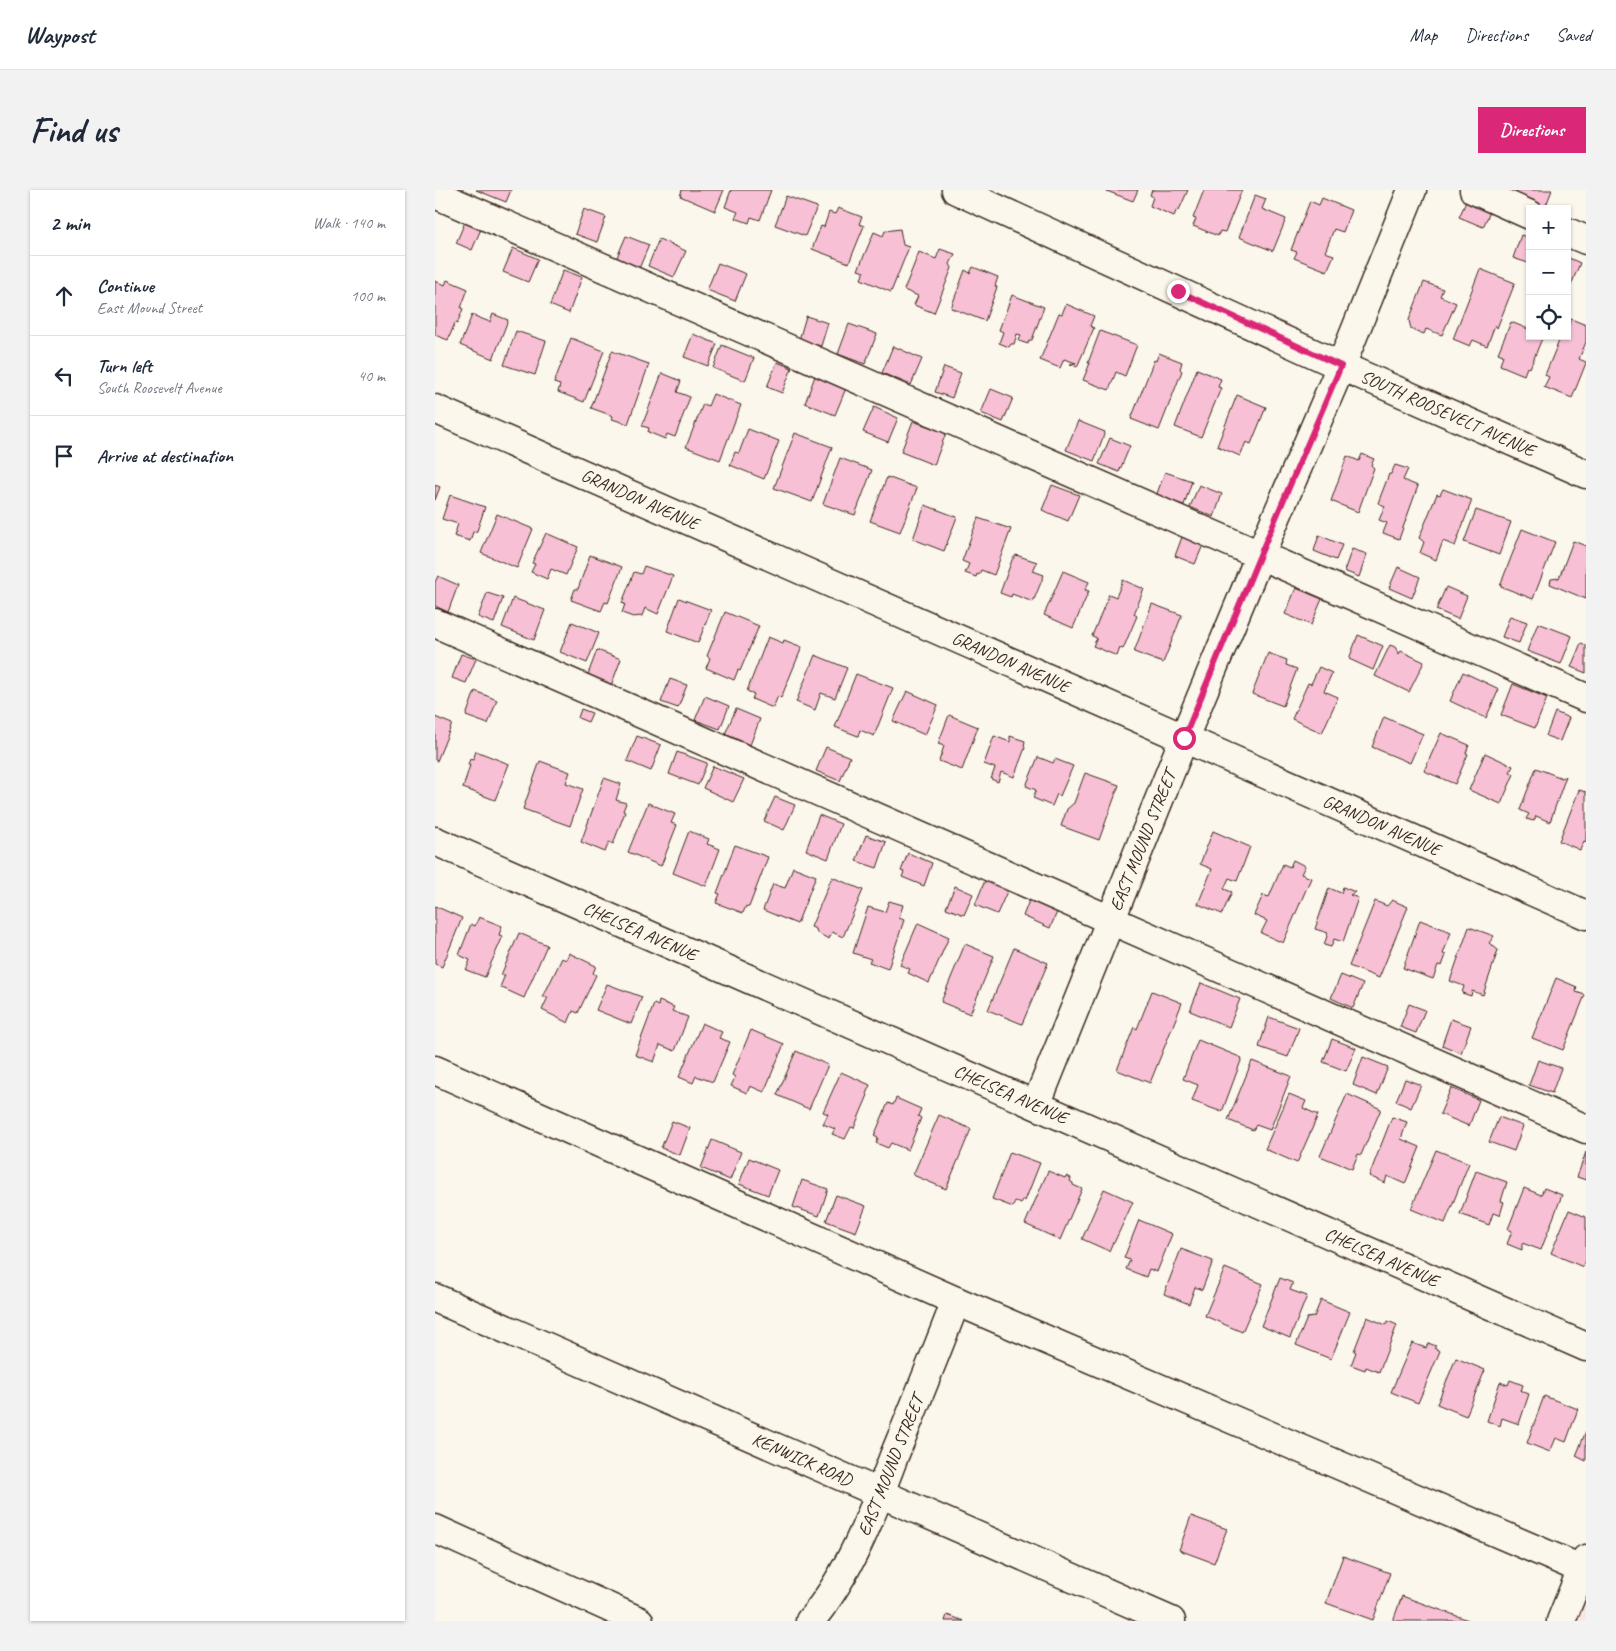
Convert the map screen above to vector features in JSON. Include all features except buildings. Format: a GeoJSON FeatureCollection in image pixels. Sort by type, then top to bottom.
{"type":"FeatureCollection","features":[{"type":"Feature","properties":{"kind":"street","name":"SOUTH ROOSEVELT AVENUE"},"geometry":{"type":"LineString","coordinates":[[956,190],[1341,366],[1586,474]]}},
{"type":"Feature","properties":{"kind":"street","name":"EAST MOUND STREET"},"geometry":{"type":"LineString","coordinates":[[1036,1106],[1184,738],[1341,366],[1411,190]]}},
{"type":"Feature","properties":{"kind":"street"},"geometry":{"type":"LineString","coordinates":[[1474,190],[1526,213]]}},
{"type":"Feature","properties":{"kind":"street"},"geometry":{"type":"LineString","coordinates":[[435,194],[1586,698]]}},
{"type":"Feature","properties":{"kind":"street"},"geometry":{"type":"LineString","coordinates":[[1571,234],[1586,240]]}},
{"type":"Feature","properties":{"kind":"street","name":"GRANDON AVENUE"},"geometry":{"type":"LineString","coordinates":[[435,409],[1586,915]]}},
{"type":"Feature","properties":{"kind":"street"},"geometry":{"type":"LineString","coordinates":[[435,623],[1586,1129]]}},
{"type":"Feature","properties":{"kind":"street","name":"CHELSEA AVENUE"},"geometry":{"type":"LineString","coordinates":[[435,841],[1586,1347]]}},
{"type":"Feature","properties":{"kind":"street"},"geometry":{"type":"LineString","coordinates":[[435,1070],[956,1301],[1585,1566],[1561,1621]]}},
{"type":"Feature","properties":{"kind":"street","name":"KENWICK ROAD"},"geometry":{"type":"LineString","coordinates":[[435,1298],[1171,1621]]}},
{"type":"Feature","properties":{"kind":"street","name":"EAST MOUND STREET"},"geometry":{"type":"LineString","coordinates":[[810,1621],[824,1605],[851,1556],[880,1493],[956,1301]]}},
{"type":"Feature","properties":{"kind":"street"},"geometry":{"type":"LineString","coordinates":[[435,1530],[639,1621]]}},
{"type":"Feature","properties":{"kind":"shaded area"},"geometry":{"type":"Polygon","coordinates":[[[1586,1559],[1586,1621],[1561,1621],[1586,1559]]]}},
{"type":"Feature","properties":{"kind":"route"},"geometry":{"type":"LineString","coordinates":[[1178,291],[1341,366],[1184,738]]}}]}
